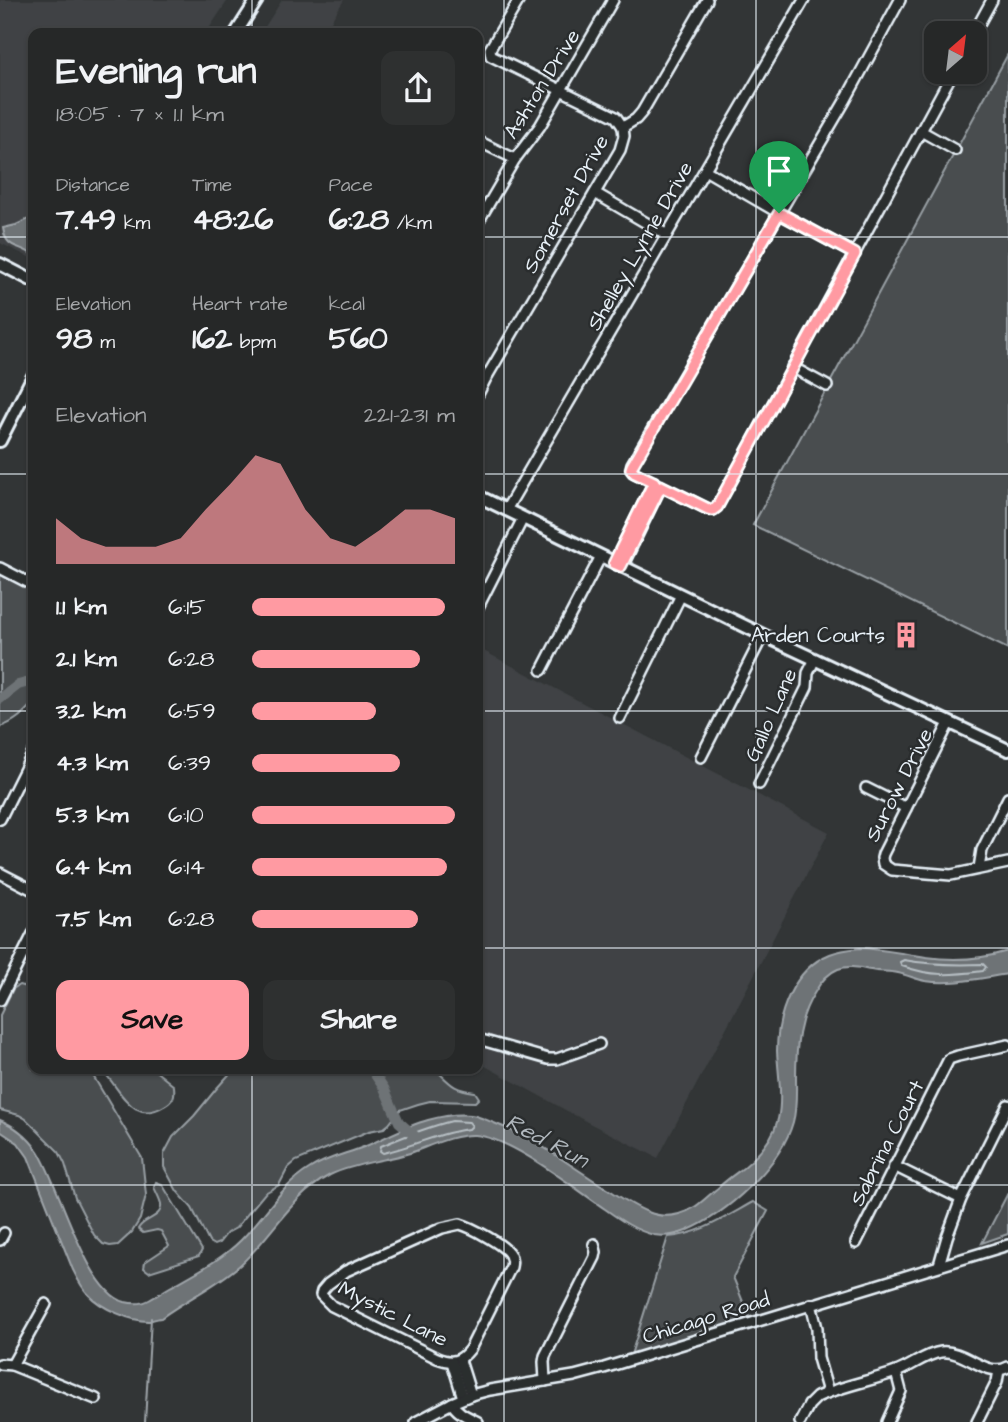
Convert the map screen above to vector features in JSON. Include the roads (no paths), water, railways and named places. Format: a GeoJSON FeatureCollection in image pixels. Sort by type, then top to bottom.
{"type":"FeatureCollection","features":[{"type":"Feature","properties":{"kind":"main road"},"geometry":{"type":"LineString","coordinates":[[239,28],[257,0]]}},
{"type":"Feature","properties":{"kind":"main road"},"geometry":{"type":"LineString","coordinates":[[0,264],[28,278]]}},
{"type":"Feature","properties":{"kind":"main road"},"geometry":{"type":"LineString","coordinates":[[0,441],[28,386]]}},
{"type":"Feature","properties":{"kind":"main road"},"geometry":{"type":"LineString","coordinates":[[483,498],[763,635],[1008,750]]}},
{"type":"Feature","properties":{"kind":"street","name":"Ashton Drive"},"geometry":{"type":"LineString","coordinates":[[483,213],[515,159],[540,126],[613,0]]}},
{"type":"Feature","properties":{"kind":"street","name":"Somerset Drive"},"geometry":{"type":"LineString","coordinates":[[483,384],[622,145],[623,127],[642,112],[707,0]]}},
{"type":"Feature","properties":{"kind":"street","name":"Shelley Lynne Drive"},"geometry":{"type":"LineString","coordinates":[[506,510],[804,0]]}},
{"type":"Feature","properties":{"kind":"street"},"geometry":{"type":"LineString","coordinates":[[900,0],[845,101],[639,452],[631,469],[635,473],[708,509],[713,510],[718,505],[946,84]]}},
{"type":"Feature","properties":{"kind":"street"},"geometry":{"type":"LineString","coordinates":[[981,21],[992,0]]}},
{"type":"Feature","properties":{"kind":"street"},"geometry":{"type":"LineString","coordinates":[[516,1],[490,54],[616,117],[623,127]]}},
{"type":"Feature","properties":{"kind":"street"},"geometry":{"type":"LineString","coordinates":[[920,131],[955,150]]}},
{"type":"Feature","properties":{"kind":"street"},"geometry":{"type":"LineString","coordinates":[[483,143],[515,159]]}},
{"type":"Feature","properties":{"kind":"street"},"geometry":{"type":"LineString","coordinates":[[705,170],[855,254]]}},
{"type":"Feature","properties":{"kind":"street"},"geometry":{"type":"LineString","coordinates":[[595,193],[667,235]]}},
{"type":"Feature","properties":{"kind":"street"},"geometry":{"type":"LineString","coordinates":[[792,367],[827,386]]}},
{"type":"Feature","properties":{"kind":"street"},"geometry":{"type":"LineString","coordinates":[[618,565],[658,484]]}},
{"type":"Feature","properties":{"kind":"street"},"geometry":{"type":"LineString","coordinates":[[483,597],[523,518]]}},
{"type":"Feature","properties":{"kind":"street"},"geometry":{"type":"LineString","coordinates":[[542,670],[601,556]]}},
{"type":"Feature","properties":{"kind":"street"},"geometry":{"type":"LineString","coordinates":[[0,568],[28,582]]}},
{"type":"Feature","properties":{"kind":"street"},"geometry":{"type":"LineString","coordinates":[[620,718],[681,595]]}},
{"type":"Feature","properties":{"kind":"street"},"geometry":{"type":"LineString","coordinates":[[701,757],[763,635]]}},
{"type":"Feature","properties":{"kind":"street","name":"Gallo Lane"},"geometry":{"type":"LineString","coordinates":[[759,784],[807,687],[808,673],[815,659]]}},
{"type":"Feature","properties":{"kind":"street","name":"Surow Drive"},"geometry":{"type":"LineString","coordinates":[[950,723],[883,854],[883,864],[892,870],[946,874],[964,873],[979,868]]}},
{"type":"Feature","properties":{"kind":"street"},"geometry":{"type":"LineString","coordinates":[[0,819],[28,763]]}},
{"type":"Feature","properties":{"kind":"street"},"geometry":{"type":"LineString","coordinates":[[866,788],[906,808]]}},
{"type":"Feature","properties":{"kind":"street"},"geometry":{"type":"LineString","coordinates":[[1008,798],[982,850],[979,868],[1008,863]]}},
{"type":"Feature","properties":{"kind":"street"},"geometry":{"type":"LineString","coordinates":[[0,873],[28,887]]}},
{"type":"Feature","properties":{"kind":"street"},"geometry":{"type":"LineString","coordinates":[[0,1000],[28,944]]}},
{"type":"Feature","properties":{"kind":"street"},"geometry":{"type":"LineString","coordinates":[[483,1040],[548,1059],[557,1059],[600,1044]]}},
{"type":"Feature","properties":{"kind":"street","name":"Sabrina Court"},"geometry":{"type":"LineString","coordinates":[[856,1243],[949,1059],[1008,1045]]}},
{"type":"Feature","properties":{"kind":"street"},"geometry":{"type":"LineString","coordinates":[[939,1265],[961,1199],[1008,1105]]}},
{"type":"Feature","properties":{"kind":"street"},"geometry":{"type":"LineString","coordinates":[[894,1166],[961,1199]]}},
{"type":"Feature","properties":{"kind":"street","name":"Mystic Lane"},"geometry":{"type":"LineString","coordinates":[[449,1225],[465,1225],[506,1250],[511,1256],[511,1267],[470,1349],[456,1361],[437,1358],[344,1312],[327,1302],[321,1295],[322,1291],[346,1271],[449,1225]]}},
{"type":"Feature","properties":{"kind":"street"},"geometry":{"type":"LineString","coordinates":[[545,1381],[545,1356],[595,1257],[594,1244]]}},
{"type":"Feature","properties":{"kind":"street","name":"Chicago Road"},"geometry":{"type":"LineString","coordinates":[[416,1422],[467,1397],[604,1368],[1008,1245]]}},
{"type":"Feature","properties":{"kind":"street"},"geometry":{"type":"LineString","coordinates":[[12,1365],[47,1304]]}},
{"type":"Feature","properties":{"kind":"street"},"geometry":{"type":"LineString","coordinates":[[811,1304],[818,1338],[818,1358],[828,1392]]}},
{"type":"Feature","properties":{"kind":"street"},"geometry":{"type":"LineString","coordinates":[[800,1422],[813,1400],[828,1392],[896,1372],[933,1354],[950,1352],[989,1369],[1003,1369],[977,1422]]}},
{"type":"Feature","properties":{"kind":"street"},"geometry":{"type":"LineString","coordinates":[[456,1361],[467,1397]]}},
{"type":"Feature","properties":{"kind":"street"},"geometry":{"type":"LineString","coordinates":[[0,1364],[12,1365],[96,1399]]}},
{"type":"Feature","properties":{"kind":"street"},"geometry":{"type":"LineString","coordinates":[[887,1422],[901,1391],[896,1372]]}},
{"type":"Feature","properties":{"kind":"street"},"geometry":{"type":"LineString","coordinates":[[452,1403],[460,1413],[478,1422]]}},
{"type":"Feature","properties":{"kind":"water"},"geometry":{"type":"Polygon","coordinates":[[[28,219],[28,252],[7,240],[3,228],[28,219]]]}},
{"type":"Feature","properties":{"kind":"water","name":"Red Run"},"geometry":{"type":"Polygon","coordinates":[[[860,948],[947,959],[1008,951],[1008,974],[946,982],[925,981],[898,973],[854,967],[838,969],[831,973],[817,989],[805,1012],[799,1034],[794,1117],[787,1138],[777,1155],[765,1171],[735,1200],[702,1223],[674,1235],[654,1235],[634,1228],[542,1165],[506,1145],[475,1135],[459,1136],[330,1175],[304,1194],[231,1273],[161,1318],[143,1321],[108,1309],[83,1288],[73,1270],[28,1157],[18,1143],[0,1131],[0,1120],[26,1137],[38,1151],[75,1236],[98,1279],[111,1294],[125,1302],[133,1303],[149,1300],[225,1254],[250,1231],[290,1184],[316,1165],[412,1125],[449,1115],[474,1116],[511,1130],[538,1144],[638,1208],[656,1214],[675,1215],[700,1203],[749,1163],[765,1146],[776,1126],[779,1111],[778,1037],[780,1022],[790,994],[806,970],[817,961],[834,953],[860,948]]]}},
{"type":"Feature","properties":{"kind":"waterway"},"geometry":{"type":"LineString","coordinates":[[0,699],[18,685],[28,682]]}},
{"type":"Feature","properties":{"kind":"waterway"},"geometry":{"type":"LineString","coordinates":[[374,1074],[384,1088],[399,1122],[415,1136]]}},
{"type":"Feature","properties":{"kind":"waterway"},"geometry":{"type":"LineString","coordinates":[[145,1422],[151,1318]]}},
{"type":"Feature","properties":{"kind":"place","name":"Arden Courts"},"geometry":{"type":"Point","coordinates":[906,635]}}]}
